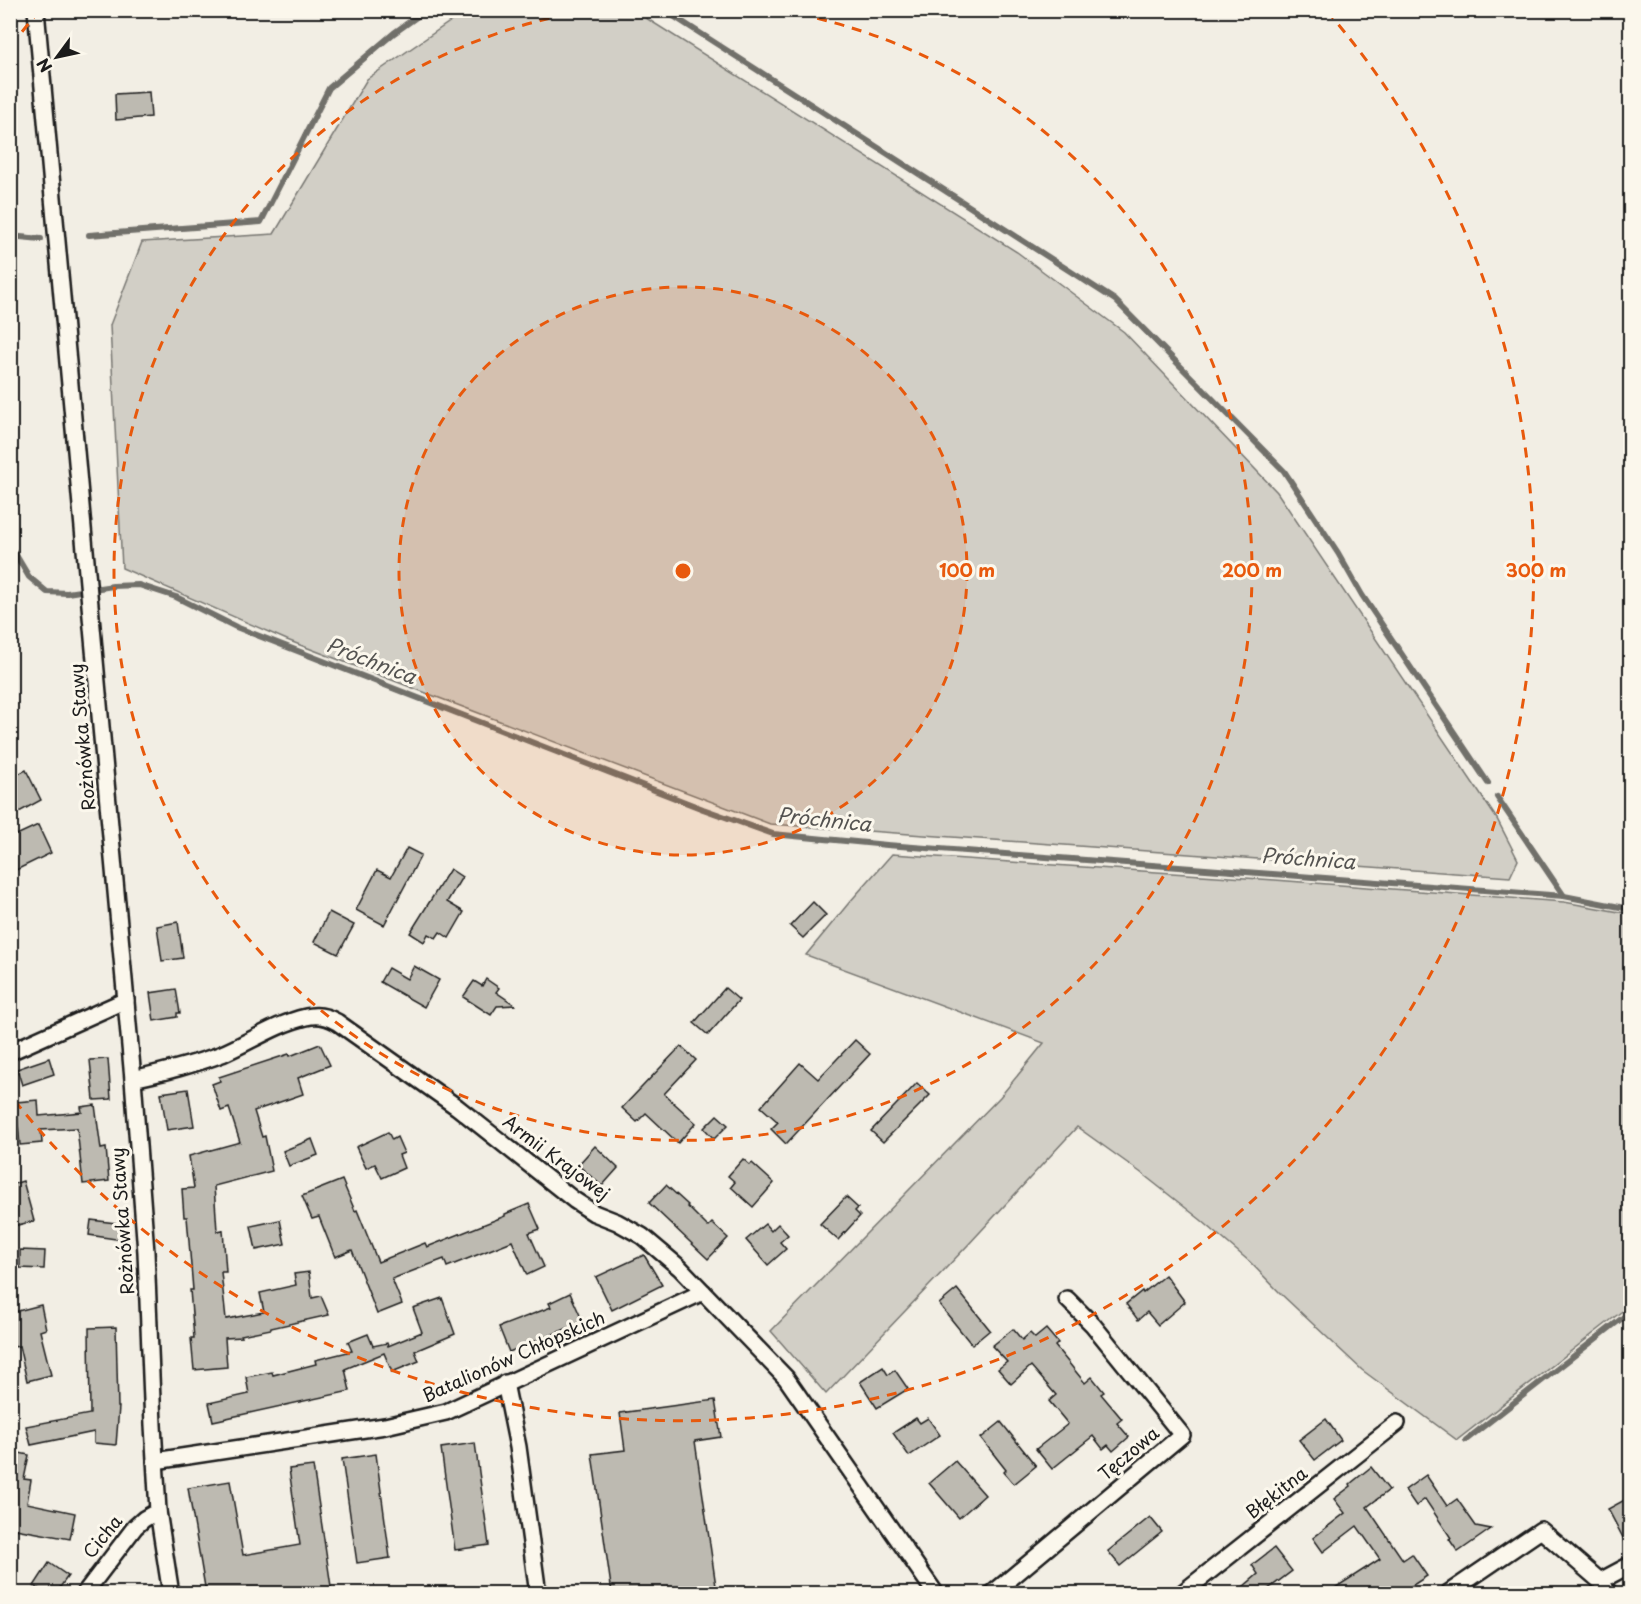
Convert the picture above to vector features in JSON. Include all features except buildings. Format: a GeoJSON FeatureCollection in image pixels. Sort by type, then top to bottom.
{"type":"FeatureCollection","features":[{"type":"Feature","properties":{"kind":"street","name":"Rożnówka Stawy"},"geometry":{"type":"LineString","coordinates":[[36,10],[133,1079],[146,1252],[158,1511],[171,1593]]}},
{"type":"Feature","properties":{"kind":"street"},"geometry":{"type":"LineString","coordinates":[[10,1052],[126,1000]]}},
{"type":"Feature","properties":{"kind":"street","name":"Armii Krajowej"},"geometry":{"type":"LineString","coordinates":[[133,1079],[175,1070],[222,1054],[307,1016],[329,1017],[458,1107],[574,1200],[594,1213],[617,1222],[642,1236],[680,1268],[786,1378],[936,1593]]}},
{"type":"Feature","properties":{"kind":"street","name":"Batalionów Chłopskich"},"geometry":{"type":"LineString","coordinates":[[156,1461],[417,1420],[446,1412],[703,1292]]}},
{"type":"Feature","properties":{"kind":"street","name":"Tęczowa"},"geometry":{"type":"LineString","coordinates":[[992,1593],[1182,1435],[1093,1325],[1067,1299]]}},
{"type":"Feature","properties":{"kind":"street"},"geometry":{"type":"LineString","coordinates":[[505,1383],[518,1447],[538,1593]]}},
{"type":"Feature","properties":{"kind":"street","name":"Błękitna"},"geometry":{"type":"LineString","coordinates":[[1181,1593],[1397,1423]]}},
{"type":"Feature","properties":{"kind":"street","name":"Cicha"},"geometry":{"type":"LineString","coordinates":[[84,1593],[135,1527],[158,1511]]}},
{"type":"Feature","properties":{"kind":"street"},"geometry":{"type":"LineString","coordinates":[[1447,1593],[1540,1530],[1600,1581],[1610,1593]]}},
{"type":"Feature","properties":{"kind":"street"},"geometry":{"type":"LineString","coordinates":[[1600,1581],[1630,1565]]}},
{"type":"Feature","properties":{"kind":"shaded area"},"geometry":{"type":"Polygon","coordinates":[[[467,10],[635,11],[1017,252],[1124,332],[1277,492],[1497,819],[1518,860],[1510,877],[770,824],[287,640],[122,568],[110,325],[142,242],[274,234],[367,79],[467,10]]]}},
{"type":"Feature","properties":{"kind":"shaded area"},"geometry":{"type":"Polygon","coordinates":[[[892,854],[1564,902],[1630,914],[1630,1305],[1457,1440],[1362,1370],[1250,1262],[1201,1220],[1140,1172],[1077,1127],[826,1394],[771,1331],[1000,1097],[1044,1043],[806,955],[892,854]]]}},
{"type":"Feature","properties":{"kind":"waterway"},"geometry":{"type":"LineString","coordinates":[[89,235],[261,222],[329,88],[394,33],[426,10]]}},
{"type":"Feature","properties":{"kind":"waterway"},"geometry":{"type":"LineString","coordinates":[[664,10],[1115,300],[1284,471],[1338,553],[1362,595],[1488,783]]}},
{"type":"Feature","properties":{"kind":"waterway"},"geometry":{"type":"LineString","coordinates":[[10,236],[41,239]]}},
{"type":"Feature","properties":{"kind":"waterway","name":"Próchnica"},"geometry":{"type":"LineString","coordinates":[[10,545],[29,577],[47,592],[67,593],[113,586],[139,585],[176,597],[236,627],[703,809],[773,834],[887,845],[1564,896],[1630,909]]}},
{"type":"Feature","properties":{"kind":"waterway"},"geometry":{"type":"LineString","coordinates":[[1497,797],[1564,896]]}},
{"type":"Feature","properties":{"kind":"waterway"},"geometry":{"type":"LineString","coordinates":[[1466,1440],[1630,1312]]}}]}
